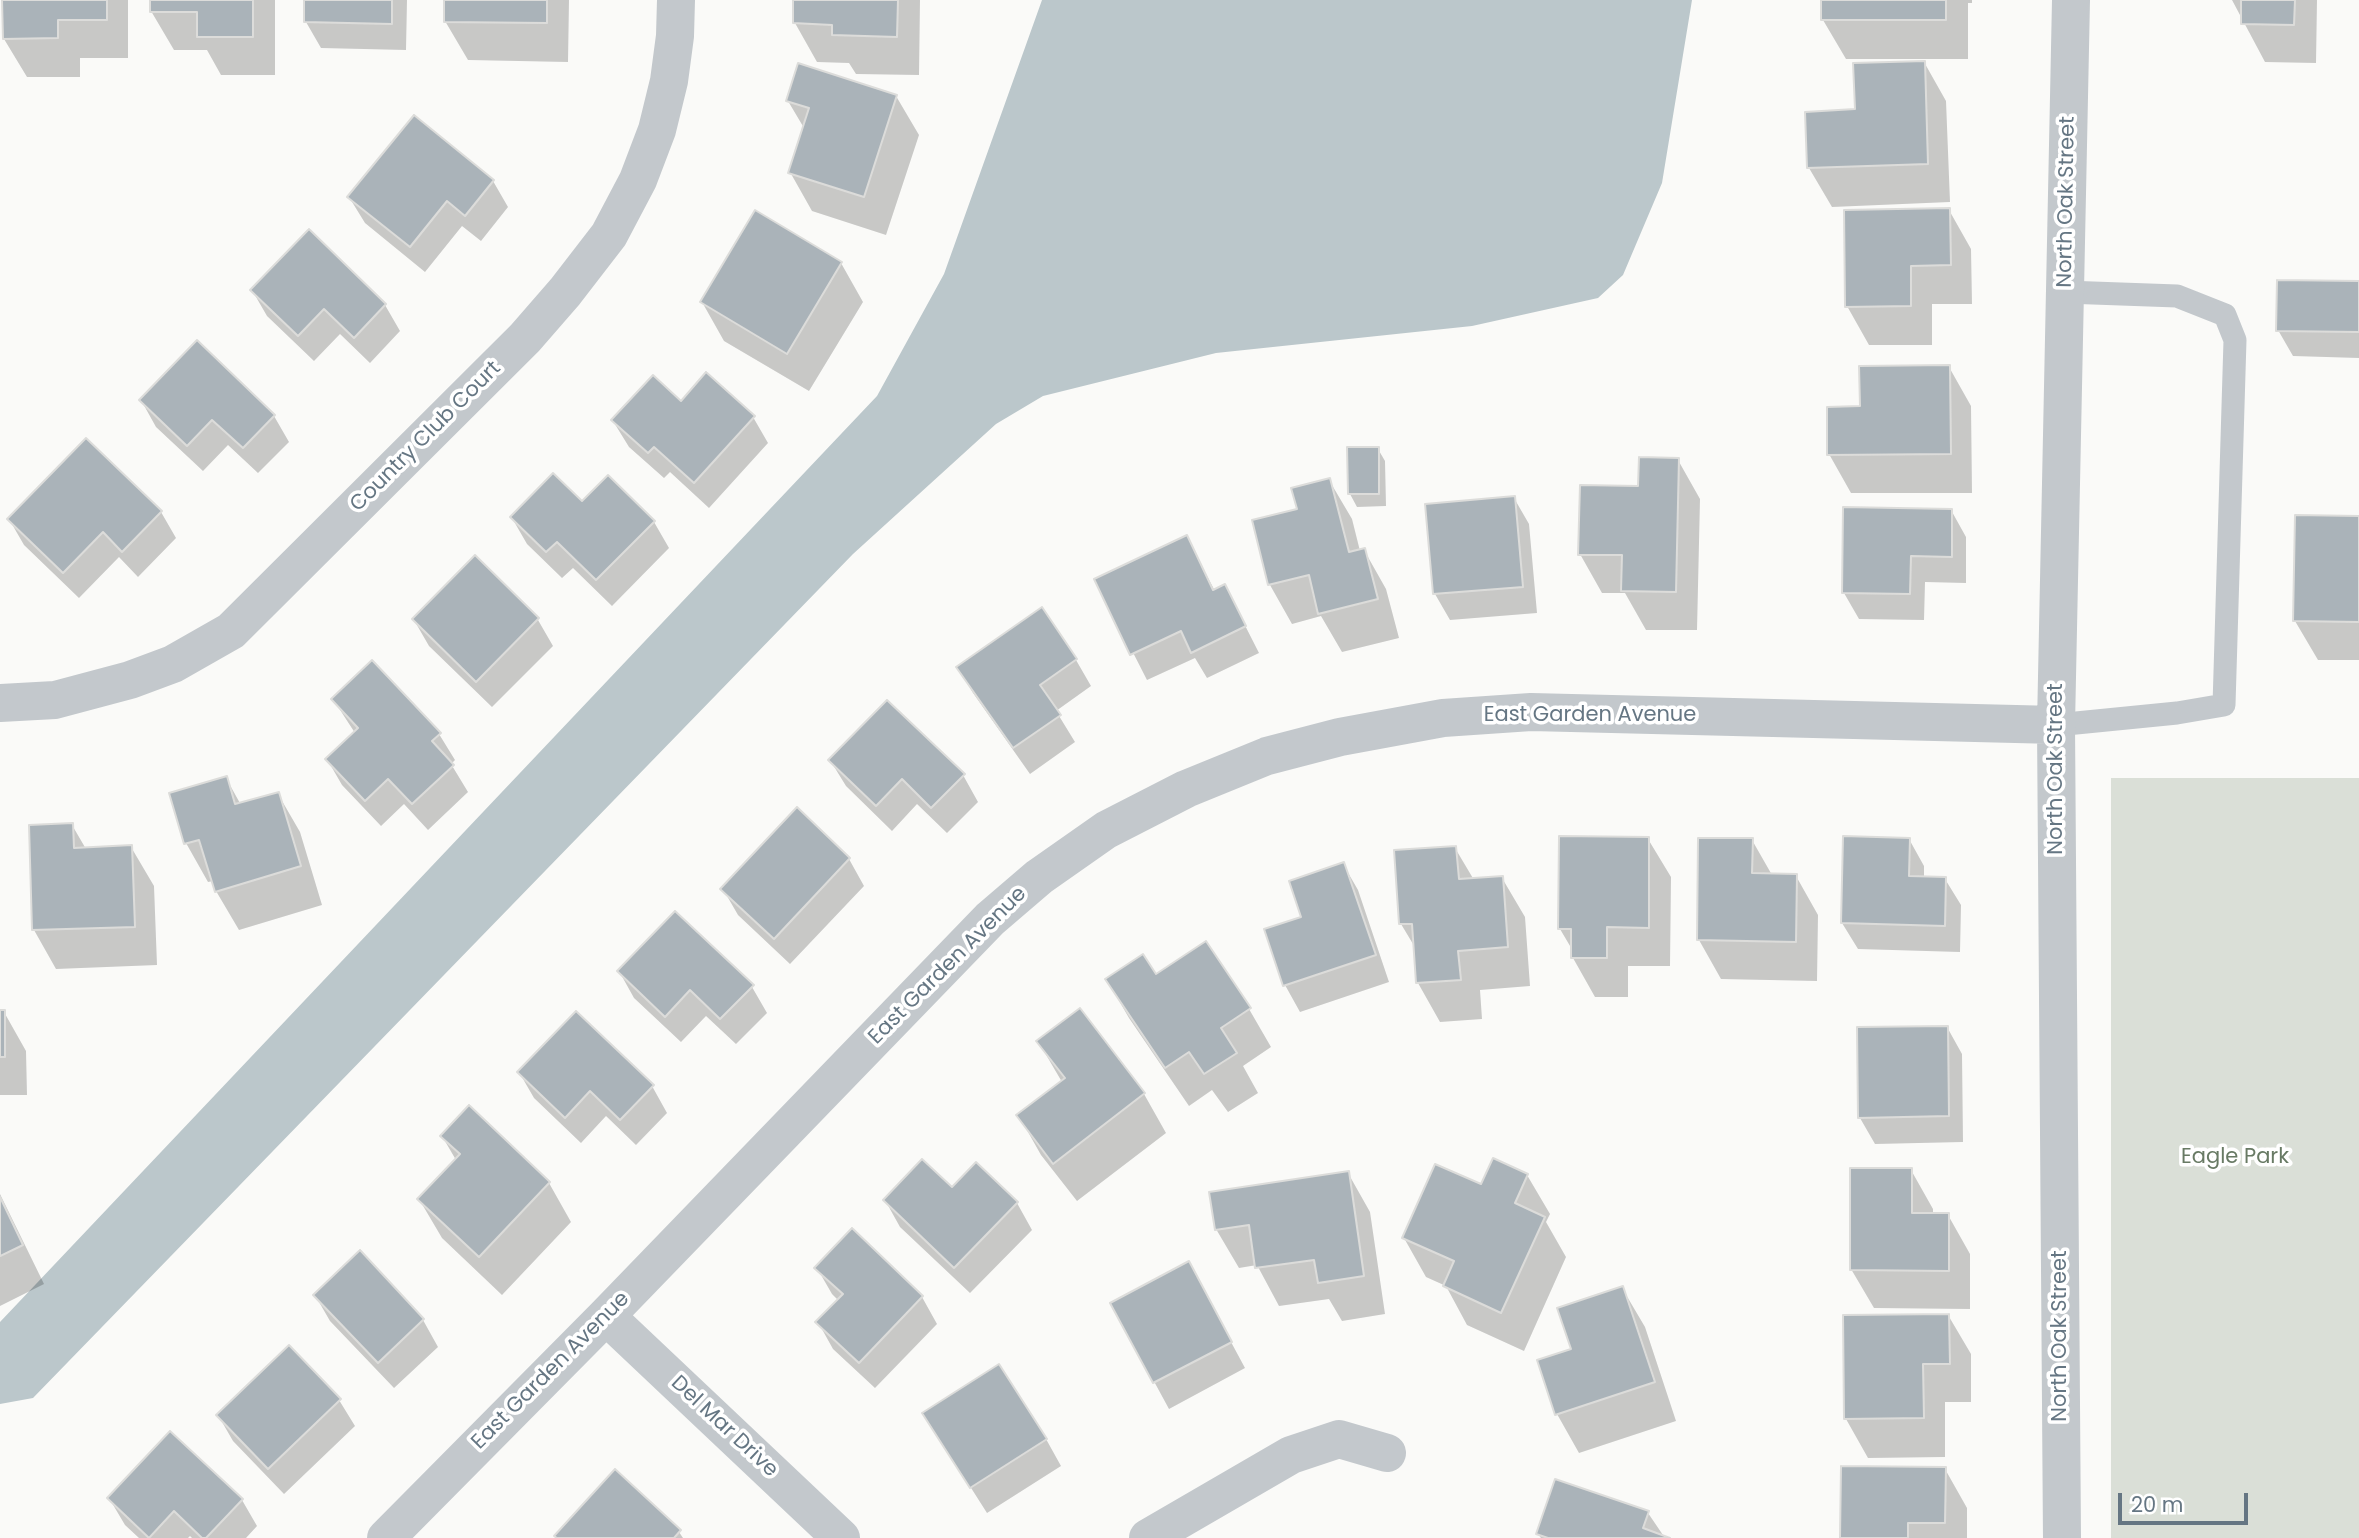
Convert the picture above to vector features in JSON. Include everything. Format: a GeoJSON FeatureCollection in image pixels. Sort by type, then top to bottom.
{"type":"FeatureCollection","features":[{"type":"Feature","properties":{"kind":"street","name":"Country Club Court"},"geometry":{"type":"LineString","coordinates":[[0,703],[55,700],[130,680],[173,664],[231,631],[525,338],[609,235],[638,180],[657,130],[668,81],[676,36],[676,0]]}},
{"type":"Feature","properties":{"kind":"street","name":"North Oak Street"},"geometry":{"type":"LineString","coordinates":[[2062,1538],[2056,726],[2071,0]]}},
{"type":"Feature","properties":{"kind":"street","name":"East Garden Avenue"},"geometry":{"type":"LineString","coordinates":[[386,1538],[606,1316],[990,919],[1040,877],[1106,830],[1198,784],[1267,756],[1340,737],[1444,718],[1531,712],[2056,726]]}},
{"type":"Feature","properties":{"kind":"street","name":"Del Mar Drive"},"geometry":{"type":"LineString","coordinates":[[606,1316],[841,1538]]}},
{"type":"Feature","properties":{"kind":"street"},"geometry":{"type":"LineString","coordinates":[[1148,1538],[1291,1455],[1339,1439],[1387,1453]]}},
{"type":"Feature","properties":{"kind":"lane"},"geometry":{"type":"LineString","coordinates":[[2056,726],[2177,713],[2224,705],[2235,340],[2225,316],[2177,296],[2065,292]]}},
{"type":"Feature","properties":{"kind":"green space","name":"Eagle Park"},"geometry":{"type":"Polygon","coordinates":[[[2111,778],[2359,778],[2359,1538],[2111,1538],[2111,778]]]}},
{"type":"Feature","properties":{"kind":"shaded area"},"geometry":{"type":"Polygon","coordinates":[[[1042,0],[1692,0],[1662,183],[1623,275],[1598,298],[1472,326],[1216,353],[1043,396],[996,424],[853,554],[33,1398],[0,1404],[0,1322],[877,396],[944,274],[1042,0]]]}},
{"type":"Feature","properties":{"kind":"building"},"geometry":{"type":"Polygon","coordinates":[[[2,0],[107,0],[107,20],[58,20],[58,38],[3,39],[2,0]]]}},
{"type":"Feature","properties":{"kind":"building"},"geometry":{"type":"Polygon","coordinates":[[[150,0],[253,0],[253,37],[197,37],[197,12],[150,12],[150,0]]]}},
{"type":"Feature","properties":{"kind":"building"},"geometry":{"type":"Polygon","coordinates":[[[304,0],[392,0],[392,24],[304,22],[304,0]]]}},
{"type":"Feature","properties":{"kind":"building"},"geometry":{"type":"Polygon","coordinates":[[[444,0],[547,0],[547,23],[444,22],[444,0]]]}},
{"type":"Feature","properties":{"kind":"building"},"geometry":{"type":"Polygon","coordinates":[[[793,0],[898,0],[897,37],[832,35],[832,25],[793,23],[793,0]]]}},
{"type":"Feature","properties":{"kind":"building"},"geometry":{"type":"Polygon","coordinates":[[[1821,0],[1946,0],[1946,20],[1821,20],[1821,0]]]}},
{"type":"Feature","properties":{"kind":"building"},"geometry":{"type":"Polygon","coordinates":[[[2241,0],[2295,0],[2294,25],[2241,24],[2241,0]]]}},
{"type":"Feature","properties":{"kind":"building"},"geometry":{"type":"Polygon","coordinates":[[[1925,61],[1928,164],[1807,168],[1805,112],[1855,109],[1853,63],[1925,61]]]}},
{"type":"Feature","properties":{"kind":"building"},"geometry":{"type":"Polygon","coordinates":[[[798,63],[897,95],[864,197],[788,173],[809,108],[786,101],[798,63]]]}},
{"type":"Feature","properties":{"kind":"building"},"geometry":{"type":"Polygon","coordinates":[[[414,115],[494,180],[465,216],[447,201],[410,247],[347,197],[414,115]]]}},
{"type":"Feature","properties":{"kind":"building"},"geometry":{"type":"Polygon","coordinates":[[[1950,208],[1951,265],[1911,266],[1911,306],[1845,307],[1844,210],[1950,208]]]}},
{"type":"Feature","properties":{"kind":"building"},"geometry":{"type":"Polygon","coordinates":[[[755,210],[842,262],[787,354],[700,302],[755,210]]]}},
{"type":"Feature","properties":{"kind":"building"},"geometry":{"type":"Polygon","coordinates":[[[309,229],[386,304],[354,338],[324,309],[298,336],[250,290],[309,229]]]}},
{"type":"Feature","properties":{"kind":"building"},"geometry":{"type":"Polygon","coordinates":[[[2277,280],[2359,281],[2359,332],[2276,331],[2277,280]]]}},
{"type":"Feature","properties":{"kind":"building"},"geometry":{"type":"Polygon","coordinates":[[[197,340],[275,415],[243,448],[212,420],[187,446],[139,400],[197,340]]]}},
{"type":"Feature","properties":{"kind":"building"},"geometry":{"type":"Polygon","coordinates":[[[1950,365],[1951,454],[1827,455],[1827,407],[1860,406],[1859,366],[1950,365]]]}},
{"type":"Feature","properties":{"kind":"building"},"geometry":{"type":"Polygon","coordinates":[[[706,372],[755,416],[694,483],[654,447],[648,453],[611,420],[653,375],[681,401],[706,372]]]}},
{"type":"Feature","properties":{"kind":"building"},"geometry":{"type":"Polygon","coordinates":[[[86,438],[162,511],[122,552],[103,532],[63,573],[7,519],[86,438]]]}},
{"type":"Feature","properties":{"kind":"building"},"geometry":{"type":"Polygon","coordinates":[[[1347,447],[1379,447],[1379,494],[1348,494],[1347,447]]]}},
{"type":"Feature","properties":{"kind":"building"},"geometry":{"type":"Polygon","coordinates":[[[1639,457],[1679,458],[1676,592],[1621,591],[1622,555],[1578,555],[1580,485],[1638,486],[1639,457]]]}},
{"type":"Feature","properties":{"kind":"building"},"geometry":{"type":"Polygon","coordinates":[[[553,473],[582,501],[608,475],[655,521],[596,580],[557,542],[546,552],[510,517],[553,473]]]}},
{"type":"Feature","properties":{"kind":"building"},"geometry":{"type":"Polygon","coordinates":[[[1330,478],[1349,552],[1365,548],[1378,599],[1318,614],[1309,575],[1268,585],[1252,520],[1297,509],[1291,488],[1330,478]]]}},
{"type":"Feature","properties":{"kind":"building"},"geometry":{"type":"Polygon","coordinates":[[[1515,496],[1523,587],[1433,594],[1425,504],[1515,496]]]}},
{"type":"Feature","properties":{"kind":"building"},"geometry":{"type":"Polygon","coordinates":[[[1843,507],[1952,509],[1952,557],[1911,556],[1910,594],[1842,593],[1843,507]]]}},
{"type":"Feature","properties":{"kind":"building"},"geometry":{"type":"Polygon","coordinates":[[[2295,515],[2359,516],[2359,622],[2293,621],[2295,515]]]}},
{"type":"Feature","properties":{"kind":"building"},"geometry":{"type":"Polygon","coordinates":[[[1187,535],[1213,590],[1225,584],[1246,626],[1191,653],[1181,631],[1130,655],[1094,579],[1187,535]]]}},
{"type":"Feature","properties":{"kind":"building"},"geometry":{"type":"Polygon","coordinates":[[[475,555],[539,618],[476,682],[412,619],[475,555]]]}},
{"type":"Feature","properties":{"kind":"building"},"geometry":{"type":"Polygon","coordinates":[[[1042,607],[1077,659],[1040,685],[1061,715],[1013,748],[956,667],[1042,607]]]}},
{"type":"Feature","properties":{"kind":"building"},"geometry":{"type":"Polygon","coordinates":[[[372,660],[441,733],[432,741],[454,765],[412,804],[388,779],[365,801],[325,759],[358,728],[331,699],[372,660]]]}},
{"type":"Feature","properties":{"kind":"building"},"geometry":{"type":"Polygon","coordinates":[[[887,700],[965,774],[931,808],[902,779],[876,806],[828,760],[887,700]]]}},
{"type":"Feature","properties":{"kind":"building"},"geometry":{"type":"Polygon","coordinates":[[[227,776],[235,804],[279,792],[301,866],[215,892],[199,840],[184,844],[169,793],[227,776]]]}},
{"type":"Feature","properties":{"kind":"building"},"geometry":{"type":"Polygon","coordinates":[[[797,807],[850,858],[774,939],[720,889],[797,807]]]}},
{"type":"Feature","properties":{"kind":"building"},"geometry":{"type":"Polygon","coordinates":[[[73,823],[74,848],[132,845],[135,927],[32,930],[29,825],[73,823]]]}},
{"type":"Feature","properties":{"kind":"building"},"geometry":{"type":"Polygon","coordinates":[[[1559,836],[1649,837],[1649,928],[1607,927],[1607,958],[1571,958],[1571,929],[1558,929],[1559,836]]]}},
{"type":"Feature","properties":{"kind":"building"},"geometry":{"type":"Polygon","coordinates":[[[1843,836],[1910,838],[1909,876],[1946,877],[1945,926],[1841,923],[1843,836]]]}},
{"type":"Feature","properties":{"kind":"building"},"geometry":{"type":"Polygon","coordinates":[[[1698,838],[1753,838],[1752,873],[1797,874],[1796,942],[1697,940],[1698,838]]]}},
{"type":"Feature","properties":{"kind":"building"},"geometry":{"type":"Polygon","coordinates":[[[1456,846],[1459,879],[1503,876],[1508,947],[1458,951],[1461,980],[1416,983],[1412,924],[1399,924],[1394,850],[1456,846]]]}},
{"type":"Feature","properties":{"kind":"building"},"geometry":{"type":"Polygon","coordinates":[[[1344,862],[1376,955],[1283,986],[1264,929],[1301,917],[1289,881],[1344,862]]]}},
{"type":"Feature","properties":{"kind":"building"},"geometry":{"type":"Polygon","coordinates":[[[675,911],[754,985],[720,1019],[690,990],[665,1017],[617,971],[675,911]]]}},
{"type":"Feature","properties":{"kind":"building"},"geometry":{"type":"Polygon","coordinates":[[[1206,941],[1251,1008],[1221,1028],[1237,1053],[1204,1074],[1189,1052],[1165,1068],[1105,979],[1143,954],[1156,974],[1206,941]]]}},
{"type":"Feature","properties":{"kind":"building"},"geometry":{"type":"Polygon","coordinates":[[[1080,1008],[1145,1093],[1053,1164],[1016,1115],[1065,1078],[1036,1041],[1080,1008]]]}},
{"type":"Feature","properties":{"kind":"building"},"geometry":{"type":"Polygon","coordinates":[[[0,1010],[5,1010],[5,1057],[0,1057],[0,1010]]]}},
{"type":"Feature","properties":{"kind":"building"},"geometry":{"type":"Polygon","coordinates":[[[576,1011],[654,1085],[620,1120],[590,1091],[565,1118],[517,1072],[576,1011]]]}},
{"type":"Feature","properties":{"kind":"building"},"geometry":{"type":"Polygon","coordinates":[[[1948,1026],[1949,1116],[1858,1118],[1857,1027],[1948,1026]]]}},
{"type":"Feature","properties":{"kind":"building"},"geometry":{"type":"Polygon","coordinates":[[[469,1105],[550,1182],[479,1257],[417,1199],[460,1154],[440,1136],[469,1105]]]}},
{"type":"Feature","properties":{"kind":"building"},"geometry":{"type":"Polygon","coordinates":[[[1493,1158],[1528,1174],[1515,1203],[1545,1217],[1501,1313],[1443,1286],[1454,1261],[1402,1238],[1435,1164],[1481,1184],[1493,1158]]]}},
{"type":"Feature","properties":{"kind":"building"},"geometry":{"type":"Polygon","coordinates":[[[922,1159],[952,1187],[976,1162],[1018,1202],[954,1268],[883,1200],[922,1159]]]}},
{"type":"Feature","properties":{"kind":"building"},"geometry":{"type":"Polygon","coordinates":[[[1850,1168],[1912,1168],[1912,1213],[1949,1213],[1949,1271],[1850,1270],[1850,1168]]]}},
{"type":"Feature","properties":{"kind":"building"},"geometry":{"type":"Polygon","coordinates":[[[1349,1171],[1364,1276],[1318,1283],[1314,1260],[1255,1268],[1249,1225],[1215,1230],[1209,1192],[1349,1171]]]}},
{"type":"Feature","properties":{"kind":"building"},"geometry":{"type":"Polygon","coordinates":[[[0,1197],[23,1245],[0,1256],[0,1197]]]}},
{"type":"Feature","properties":{"kind":"building"},"geometry":{"type":"Polygon","coordinates":[[[852,1228],[923,1296],[859,1363],[815,1322],[843,1294],[814,1268],[852,1228]]]}},
{"type":"Feature","properties":{"kind":"building"},"geometry":{"type":"Polygon","coordinates":[[[360,1250],[424,1319],[378,1363],[313,1295],[360,1250]]]}},
{"type":"Feature","properties":{"kind":"building"},"geometry":{"type":"Polygon","coordinates":[[[1189,1261],[1232,1342],[1153,1383],[1110,1303],[1189,1261]]]}},
{"type":"Feature","properties":{"kind":"building"},"geometry":{"type":"Polygon","coordinates":[[[1623,1286],[1655,1382],[1555,1415],[1537,1360],[1571,1349],[1557,1308],[1623,1286]]]}},
{"type":"Feature","properties":{"kind":"building"},"geometry":{"type":"Polygon","coordinates":[[[1949,1314],[1950,1364],[1923,1364],[1924,1418],[1844,1419],[1843,1315],[1949,1314]]]}},
{"type":"Feature","properties":{"kind":"building"},"geometry":{"type":"Polygon","coordinates":[[[289,1345],[341,1399],[268,1469],[216,1415],[289,1345]]]}},
{"type":"Feature","properties":{"kind":"building"},"geometry":{"type":"Polygon","coordinates":[[[999,1364],[1047,1439],[970,1488],[922,1413],[999,1364]]]}},
{"type":"Feature","properties":{"kind":"building"},"geometry":{"type":"Polygon","coordinates":[[[170,1431],[243,1499],[206,1538],[202,1538],[174,1511],[149,1538],[107,1498],[170,1431]]]}},
{"type":"Feature","properties":{"kind":"building"},"geometry":{"type":"Polygon","coordinates":[[[1841,1466],[1946,1467],[1945,1523],[1908,1523],[1908,1538],[1840,1538],[1841,1466]]]}},
{"type":"Feature","properties":{"kind":"building"},"geometry":{"type":"Polygon","coordinates":[[[615,1469],[681,1530],[674,1538],[554,1536],[615,1469]]]}},
{"type":"Feature","properties":{"kind":"building"},"geometry":{"type":"Polygon","coordinates":[[[1555,1479],[1649,1511],[1643,1528],[1670,1538],[1548,1538],[1536,1534],[1555,1479]]]}}]}
